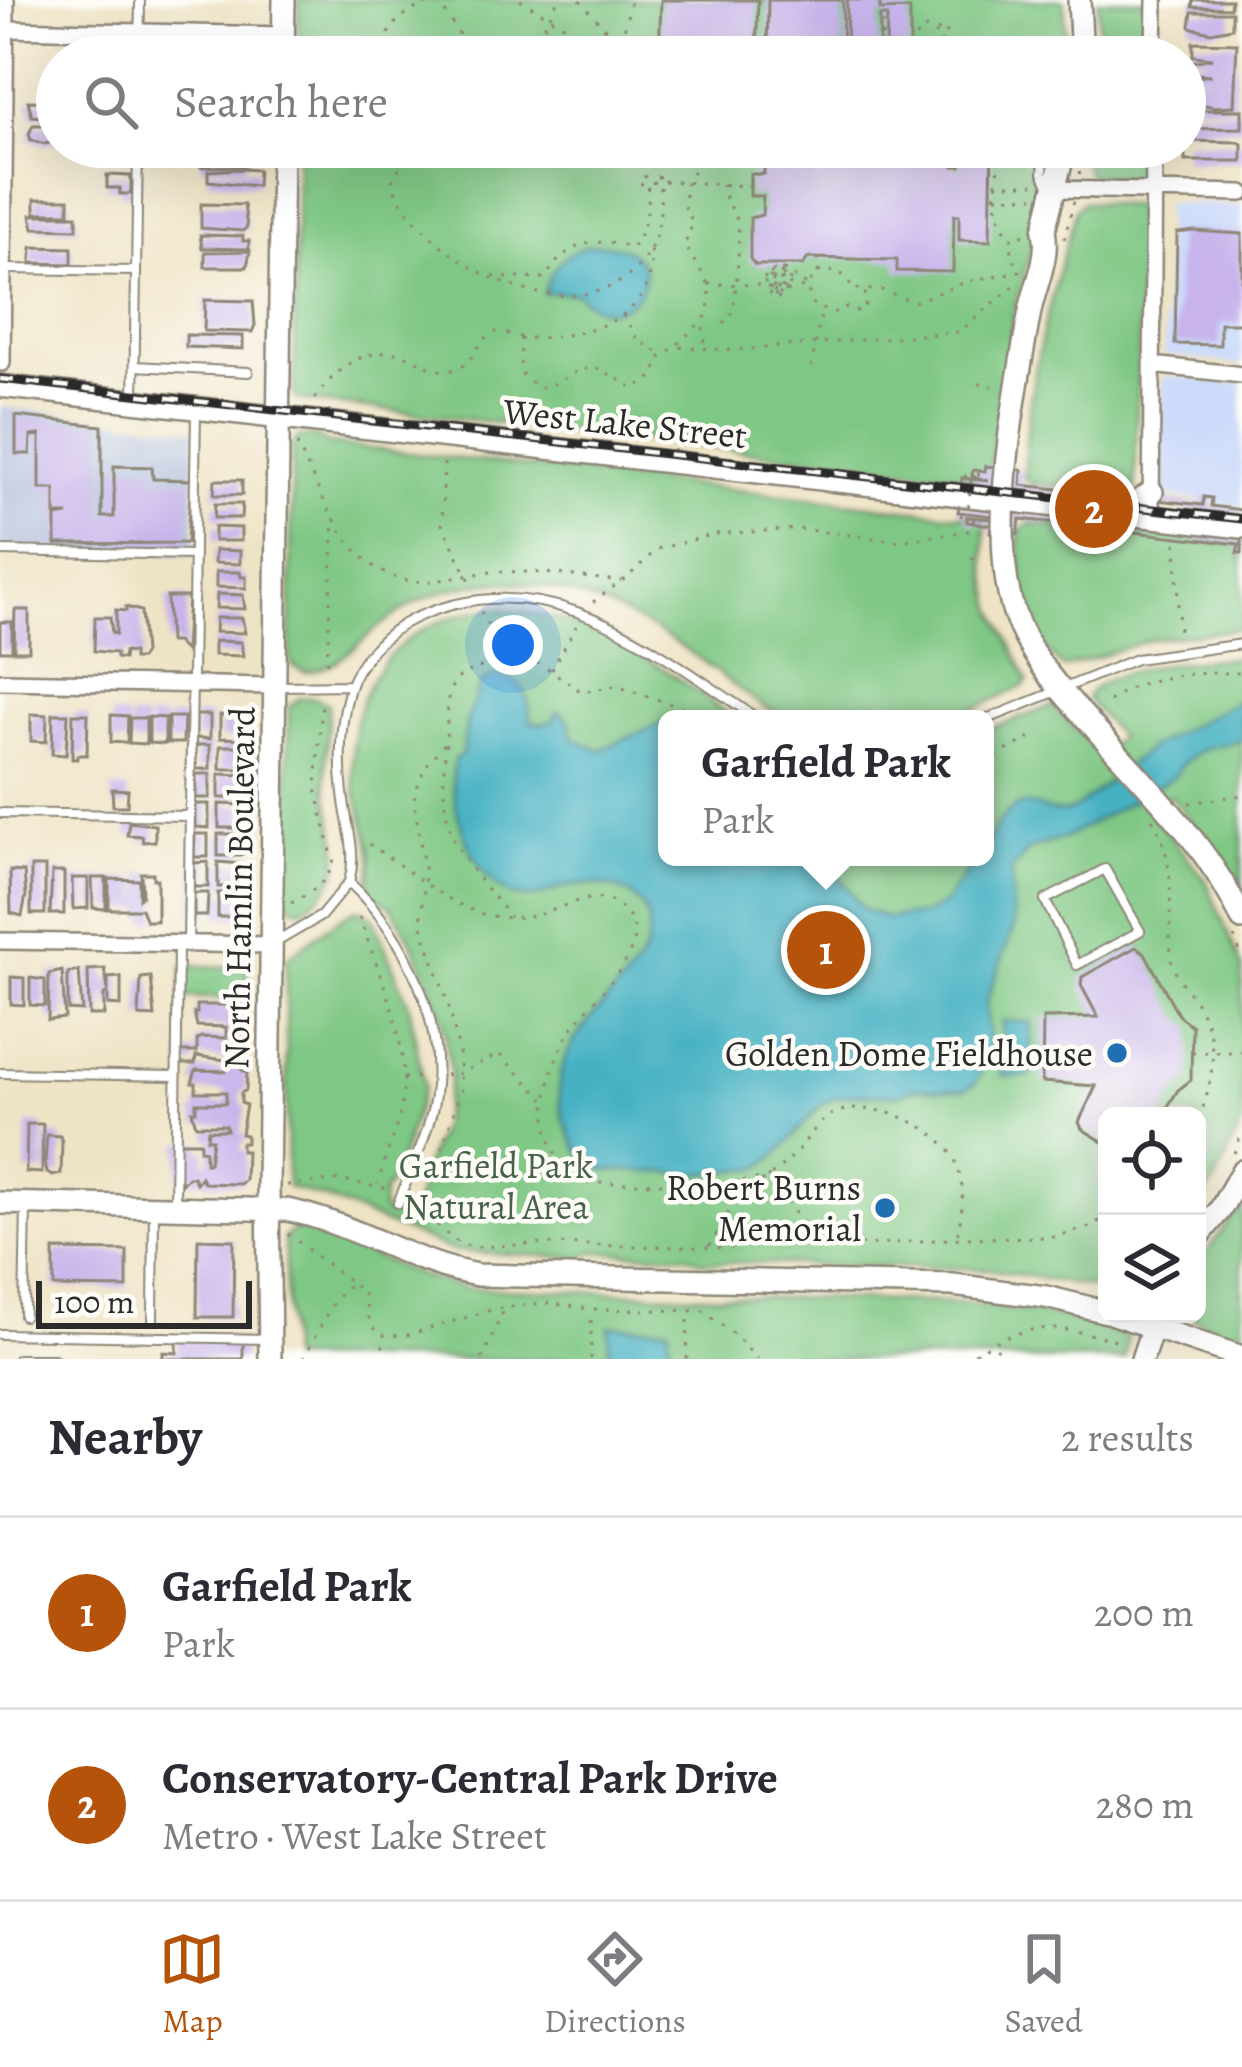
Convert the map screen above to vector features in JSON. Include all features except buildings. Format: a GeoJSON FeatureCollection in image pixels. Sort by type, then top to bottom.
{"type":"FeatureCollection","features":[{"type":"Feature","properties":{"kind":"street"},"geometry":{"type":"LineString","coordinates":[[6,0],[1,364],[6,387]]}},
{"type":"Feature","properties":{"kind":"street"},"geometry":{"type":"LineString","coordinates":[[284,0],[284,36]]}},
{"type":"Feature","properties":{"kind":"street"},"geometry":{"type":"LineString","coordinates":[[1079,0],[1081,36]]}},
{"type":"Feature","properties":{"kind":"street"},"geometry":{"type":"LineString","coordinates":[[1154,0],[1154,36]]}},
{"type":"Feature","properties":{"kind":"street"},"geometry":{"type":"LineString","coordinates":[[6,29],[180,36]]}},
{"type":"Feature","properties":{"kind":"street","name":"North Hamlin Boulevard"},"geometry":{"type":"LineString","coordinates":[[270,1349],[275,686],[288,443],[279,406],[282,168]]}},
{"type":"Feature","properties":{"kind":"street"},"geometry":{"type":"LineString","coordinates":[[1057,168],[1049,190],[1058,230],[1047,243],[1025,344],[1006,501],[1003,547],[1010,601],[1031,651],[1059,689],[1201,848],[1242,919]]}},
{"type":"Feature","properties":{"kind":"street"},"geometry":{"type":"LineString","coordinates":[[1049,190],[1069,168]]}},
{"type":"Feature","properties":{"kind":"street"},"geometry":{"type":"LineString","coordinates":[[1151,517],[1154,168]]}},
{"type":"Feature","properties":{"kind":"street"},"geometry":{"type":"LineString","coordinates":[[1049,190],[1242,193]]}},
{"type":"Feature","properties":{"kind":"street"},"geometry":{"type":"LineString","coordinates":[[1152,365],[1242,374]]}},
{"type":"Feature","properties":{"kind":"street","name":"West Lake Street"},"geometry":{"type":"LineString","coordinates":[[6,387],[242,413],[279,406],[315,410],[387,430],[913,490],[975,507],[1006,501]]}},
{"type":"Feature","properties":{"kind":"street"},"geometry":{"type":"LineString","coordinates":[[279,406],[373,417],[387,430]]}},
{"type":"Feature","properties":{"kind":"street"},"geometry":{"type":"LineString","coordinates":[[288,443],[315,410]]}},
{"type":"Feature","properties":{"kind":"street"},"geometry":{"type":"LineString","coordinates":[[913,490],[929,505],[1077,496],[1091,510]]}},
{"type":"Feature","properties":{"kind":"street"},"geometry":{"type":"LineString","coordinates":[[1119,514],[1152,492]]}},
{"type":"Feature","properties":{"kind":"street"},"geometry":{"type":"LineString","coordinates":[[1006,501],[1242,527]]}},
{"type":"Feature","properties":{"kind":"street"},"geometry":{"type":"LineString","coordinates":[[0,682],[275,686]]}},
{"type":"Feature","properties":{"kind":"street"},"geometry":{"type":"LineString","coordinates":[[0,941],[272,945]]}},
{"type":"Feature","properties":{"kind":"street"},"geometry":{"type":"LineString","coordinates":[[1206,1227],[1242,1171]]}},
{"type":"Feature","properties":{"kind":"street"},"geometry":{"type":"LineString","coordinates":[[0,1203],[268,1207],[315,1215],[438,1266],[477,1275],[953,1286],[1046,1297],[1098,1310]]}},
{"type":"Feature","properties":{"kind":"street"},"geometry":{"type":"LineString","coordinates":[[1142,1359],[1154,1323]]}},
{"type":"Feature","properties":{"kind":"street"},"geometry":{"type":"LineString","coordinates":[[1164,1323],[1242,1357]]}},
{"type":"Feature","properties":{"kind":"lane"},"geometry":{"type":"LineString","coordinates":[[139,36],[140,0]]}},
{"type":"Feature","properties":{"kind":"lane"},"geometry":{"type":"LineString","coordinates":[[134,401],[138,168]]}},
{"type":"Feature","properties":{"kind":"lane"},"geometry":{"type":"LineString","coordinates":[[1043,168],[1049,190]]}},
{"type":"Feature","properties":{"kind":"lane"},"geometry":{"type":"LineString","coordinates":[[2,272],[136,272]]}},
{"type":"Feature","properties":{"kind":"lane"},"geometry":{"type":"LineString","coordinates":[[135,366],[248,372]]}},
{"type":"Feature","properties":{"kind":"lane"},"geometry":{"type":"LineString","coordinates":[[153,1319],[176,1076],[190,816],[196,408]]}},
{"type":"Feature","properties":{"kind":"lane"},"geometry":{"type":"LineString","coordinates":[[0,551],[194,555]]}},
{"type":"Feature","properties":{"kind":"lane"},"geometry":{"type":"LineString","coordinates":[[272,945],[321,916],[350,882],[356,858],[344,806],[340,755],[350,685],[388,634],[407,622],[449,605],[505,598],[584,613],[657,649],[745,710]]}},
{"type":"Feature","properties":{"kind":"lane"},"geometry":{"type":"LineString","coordinates":[[994,716],[1136,659],[1242,644]]}},
{"type":"Feature","properties":{"kind":"lane"},"geometry":{"type":"LineString","coordinates":[[275,686],[350,685]]}},
{"type":"Feature","properties":{"kind":"lane"},"geometry":{"type":"LineString","coordinates":[[0,813],[190,816]]}},
{"type":"Feature","properties":{"kind":"lane"},"geometry":{"type":"LineString","coordinates":[[1106,869],[1140,931],[1077,965],[1045,900],[1106,869]]}},
{"type":"Feature","properties":{"kind":"lane"},"geometry":{"type":"LineString","coordinates":[[350,882],[377,909],[412,974],[431,1029],[436,1076],[424,1139],[400,1198]]}},
{"type":"Feature","properties":{"kind":"lane"},"geometry":{"type":"LineString","coordinates":[[0,1073],[176,1076]]}},
{"type":"Feature","properties":{"kind":"lane"},"geometry":{"type":"LineString","coordinates":[[24,1316],[26,1204]]}},
{"type":"Feature","properties":{"kind":"lane"},"geometry":{"type":"LineString","coordinates":[[0,1334],[270,1349]]}},
{"type":"Feature","properties":{"kind":"lane"},"geometry":{"type":"LineString","coordinates":[[19,1359],[54,1359]]}},
{"type":"Feature","properties":{"kind":"path"},"geometry":{"type":"LineString","coordinates":[[387,36],[398,20],[438,0],[460,36]]}},
{"type":"Feature","properties":{"kind":"path"},"geometry":{"type":"LineString","coordinates":[[520,0],[551,15],[576,36]]}},
{"type":"Feature","properties":{"kind":"path"},"geometry":{"type":"LineString","coordinates":[[540,36],[558,0]]}},
{"type":"Feature","properties":{"kind":"path"},"geometry":{"type":"LineString","coordinates":[[580,0],[611,36]]}},
{"type":"Feature","properties":{"kind":"path"},"geometry":{"type":"LineString","coordinates":[[623,36],[631,0]]}},
{"type":"Feature","properties":{"kind":"path"},"geometry":{"type":"LineString","coordinates":[[883,19],[884,36]]}},
{"type":"Feature","properties":{"kind":"path"},"geometry":{"type":"LineString","coordinates":[[397,168],[394,190],[429,233],[485,276],[544,296],[578,296],[613,285],[642,258],[661,208],[656,168]]}},
{"type":"Feature","properties":{"kind":"path"},"geometry":{"type":"LineString","coordinates":[[485,276],[545,279],[572,248],[602,241],[632,248],[650,212],[639,168]]}},
{"type":"Feature","properties":{"kind":"path"},"geometry":{"type":"LineString","coordinates":[[693,168],[693,183]]}},
{"type":"Feature","properties":{"kind":"path"},"geometry":{"type":"LineString","coordinates":[[818,272],[838,271],[852,289],[883,290],[914,302],[969,281],[1020,271],[996,196],[1001,168]]}},
{"type":"Feature","properties":{"kind":"path"},"geometry":{"type":"LineString","coordinates":[[686,182],[683,205],[693,222],[685,244],[708,284],[710,305],[700,330],[707,348]]}},
{"type":"Feature","properties":{"kind":"path"},"geometry":{"type":"LineString","coordinates":[[643,184],[750,186]]}},
{"type":"Feature","properties":{"kind":"path"},"geometry":{"type":"LineString","coordinates":[[722,184],[725,206],[737,220],[735,310],[723,323]]}},
{"type":"Feature","properties":{"kind":"path"},"geometry":{"type":"LineString","coordinates":[[996,184],[1049,190]]}},
{"type":"Feature","properties":{"kind":"path"},"geometry":{"type":"LineString","coordinates":[[996,196],[1049,190]]}},
{"type":"Feature","properties":{"kind":"path"},"geometry":{"type":"LineString","coordinates":[[1011,238],[1021,237],[1029,226]]}},
{"type":"Feature","properties":{"kind":"path"},"geometry":{"type":"LineString","coordinates":[[635,244],[648,250]]}},
{"type":"Feature","properties":{"kind":"path"},"geometry":{"type":"LineString","coordinates":[[315,410],[334,372],[364,358],[399,354],[443,371],[463,367],[497,331],[521,338],[585,330],[623,315],[652,278],[648,250]]}},
{"type":"Feature","properties":{"kind":"path"},"geometry":{"type":"LineString","coordinates":[[808,287],[818,272],[818,259]]}},
{"type":"Feature","properties":{"kind":"path"},"geometry":{"type":"LineString","coordinates":[[708,284],[760,285],[767,273],[781,268],[808,287],[813,304],[835,312],[844,307],[860,312],[867,303],[865,290]]}},
{"type":"Feature","properties":{"kind":"path"},"geometry":{"type":"LineString","coordinates":[[780,286],[783,287],[780,291],[773,286],[781,279],[776,284],[780,289],[778,284],[784,281],[780,277],[772,281],[773,291],[783,292],[790,286],[788,292],[782,297],[771,298],[766,292],[765,282],[773,272],[783,270],[790,280],[782,273],[772,275],[766,286],[772,296],[782,296],[789,287],[781,294],[770,291],[769,283],[779,274],[787,284],[808,287]]}},
{"type":"Feature","properties":{"kind":"path"},"geometry":{"type":"LineString","coordinates":[[676,347],[815,344],[959,332],[1016,284]]}},
{"type":"Feature","properties":{"kind":"path"},"geometry":{"type":"LineString","coordinates":[[811,367],[822,311]]}},
{"type":"Feature","properties":{"kind":"path"},"geometry":{"type":"LineString","coordinates":[[623,315],[638,340],[662,355]]}},
{"type":"Feature","properties":{"kind":"path"},"geometry":{"type":"LineString","coordinates":[[521,338],[523,378],[545,388],[592,368],[634,388],[653,377],[662,355],[702,321]]}},
{"type":"Feature","properties":{"kind":"path"},"geometry":{"type":"LineString","coordinates":[[979,384],[993,386]]}},
{"type":"Feature","properties":{"kind":"path"},"geometry":{"type":"LineString","coordinates":[[288,443],[356,549],[391,576],[412,582],[522,572],[622,581]]}},
{"type":"Feature","properties":{"kind":"path"},"geometry":{"type":"LineString","coordinates":[[444,463],[442,524],[472,584]]}},
{"type":"Feature","properties":{"kind":"path"},"geometry":{"type":"LineString","coordinates":[[975,507],[960,514],[959,518],[969,519],[971,496],[974,474],[964,474],[964,477],[977,478],[982,479],[975,507]]}},
{"type":"Feature","properties":{"kind":"path"},"geometry":{"type":"LineString","coordinates":[[327,663],[334,517]]}},
{"type":"Feature","properties":{"kind":"path"},"geometry":{"type":"LineString","coordinates":[[593,602],[657,549],[716,534],[799,529],[900,541],[976,530]]}},
{"type":"Feature","properties":{"kind":"path"},"geometry":{"type":"LineString","coordinates":[[1176,543],[1179,635]]}},
{"type":"Feature","properties":{"kind":"path"},"geometry":{"type":"LineString","coordinates":[[971,559],[978,558]]}},
{"type":"Feature","properties":{"kind":"path"},"geometry":{"type":"LineString","coordinates":[[480,610],[505,658]]}},
{"type":"Feature","properties":{"kind":"path"},"geometry":{"type":"LineString","coordinates":[[551,671],[577,624]]}},
{"type":"Feature","properties":{"kind":"path"},"geometry":{"type":"LineString","coordinates":[[511,918],[466,865],[452,836],[441,792],[452,686],[461,674],[505,658],[528,661],[583,692],[625,688],[690,710]]}},
{"type":"Feature","properties":{"kind":"path"},"geometry":{"type":"LineString","coordinates":[[1109,701],[1134,687],[1179,675],[1242,673]]}},
{"type":"Feature","properties":{"kind":"path"},"geometry":{"type":"LineString","coordinates":[[290,904],[312,892],[334,864],[316,788],[322,700]]}},
{"type":"Feature","properties":{"kind":"path"},"geometry":{"type":"LineString","coordinates":[[994,757],[1037,734]]}},
{"type":"Feature","properties":{"kind":"path"},"geometry":{"type":"LineString","coordinates":[[446,742],[425,767],[415,799],[424,880],[421,922],[449,1007],[461,1090],[432,1174],[428,1206],[440,1229],[460,1244],[708,1247],[817,1238],[866,1245],[957,1238],[1054,1238],[1098,1222]]}},
{"type":"Feature","properties":{"kind":"path"},"geometry":{"type":"LineString","coordinates":[[1202,1107],[1214,1070],[1213,1052],[1208,1026],[1174,970],[1172,874],[1162,807],[1242,795]]}},
{"type":"Feature","properties":{"kind":"path"},"geometry":{"type":"LineString","coordinates":[[369,844],[478,913],[511,918],[536,915],[596,897],[618,904],[632,919],[631,949],[572,1029],[545,1100],[552,1149],[568,1174],[581,1183],[728,1183],[773,1176]]}},
{"type":"Feature","properties":{"kind":"path"},"geometry":{"type":"LineString","coordinates":[[358,916],[392,1009],[403,1078],[396,1130],[378,1184]]}},
{"type":"Feature","properties":{"kind":"path"},"geometry":{"type":"LineString","coordinates":[[1192,1052],[1242,1052]]}},
{"type":"Feature","properties":{"kind":"path"},"geometry":{"type":"LineString","coordinates":[[403,1078],[460,1072],[499,1054],[545,1100]]}},
{"type":"Feature","properties":{"kind":"path"},"geometry":{"type":"LineString","coordinates":[[708,1247],[740,1199],[773,1176],[818,1123],[836,1112],[864,1109],[890,1113],[916,1125],[950,1149],[964,1203],[957,1238]]}},
{"type":"Feature","properties":{"kind":"path"},"geometry":{"type":"LineString","coordinates":[[773,1176],[791,1208],[817,1238]]}},
{"type":"Feature","properties":{"kind":"path"},"geometry":{"type":"LineString","coordinates":[[287,1185],[342,1180],[378,1184],[400,1198],[428,1206]]}},
{"type":"Feature","properties":{"kind":"path"},"geometry":{"type":"LineString","coordinates":[[288,1234],[352,1283],[366,1298],[376,1330],[386,1336],[408,1335],[505,1307],[547,1303],[591,1309],[704,1311],[757,1359]]}},
{"type":"Feature","properties":{"kind":"path"},"geometry":{"type":"LineString","coordinates":[[303,1359],[334,1301],[352,1283]]}},
{"type":"Feature","properties":{"kind":"path"},"geometry":{"type":"LineString","coordinates":[[482,1359],[505,1307]]}},
{"type":"Feature","properties":{"kind":"path"},"geometry":{"type":"LineString","coordinates":[[591,1309],[591,1359]]}},
{"type":"Feature","properties":{"kind":"path"},"geometry":{"type":"LineString","coordinates":[[686,1359],[688,1312]]}},
{"type":"Feature","properties":{"kind":"path"},"geometry":{"type":"LineString","coordinates":[[964,1359],[1023,1330],[1046,1326],[1120,1341]]}},
{"type":"Feature","properties":{"kind":"path"},"geometry":{"type":"LineString","coordinates":[[380,1359],[386,1336]]}},
{"type":"Feature","properties":{"kind":"path"},"geometry":{"type":"LineString","coordinates":[[988,1359],[1004,1342]]}},
{"type":"Feature","properties":{"kind":"shaded area"},"geometry":{"type":"Polygon","coordinates":[[[1165,203],[1242,205],[1242,365],[1165,355],[1165,203]]]}},
{"type":"Feature","properties":{"kind":"shaded area"},"geometry":{"type":"Polygon","coordinates":[[[1169,376],[1242,384],[1242,507],[1162,495],[1162,380],[1169,376]]]}},
{"type":"Feature","properties":{"kind":"shaded area"},"geometry":{"type":"Polygon","coordinates":[[[0,407],[195,429],[194,555],[0,551],[0,407]]]}},
{"type":"Feature","properties":{"kind":"green space"},"geometry":{"type":"Polygon","coordinates":[[[299,0],[1064,0],[1066,36],[298,36],[299,0]]]}},
{"type":"Feature","properties":{"kind":"green space"},"geometry":{"type":"Polygon","coordinates":[[[1098,0],[1145,0],[1145,36],[1099,36],[1098,0]]]}},
{"type":"Feature","properties":{"kind":"green space"},"geometry":{"type":"Polygon","coordinates":[[[297,168],[1040,168],[1045,197],[1016,303],[986,479],[294,396],[297,168]]]}},
{"type":"Feature","properties":{"kind":"green space"},"geometry":{"type":"Polygon","coordinates":[[[1086,168],[1142,168],[1142,175],[1135,178],[1089,175],[1086,168]]]}},
{"type":"Feature","properties":{"kind":"green space"},"geometry":{"type":"Polygon","coordinates":[[[1084,202],[1142,206],[1135,494],[1030,483],[1025,478],[1029,410],[1041,342],[1076,208],[1084,202]]]}},
{"type":"Feature","properties":{"kind":"green space"},"geometry":{"type":"Polygon","coordinates":[[[317,437],[328,444],[985,518],[985,563],[994,608],[1028,681],[970,710],[773,710],[680,645],[613,609],[540,586],[497,582],[427,598],[395,615],[336,662],[304,672],[292,665],[290,657],[292,448],[296,439],[317,437]]]}},
{"type":"Feature","properties":{"kind":"green space"},"geometry":{"type":"Polygon","coordinates":[[[1031,523],[1242,545],[1242,629],[1152,639],[1063,668],[1040,639],[1026,604],[1020,530],[1031,523]]]}},
{"type":"Feature","properties":{"kind":"green space","name":"Garfield Park Natural Area"},"geometry":{"type":"Polygon","coordinates":[[[491,609],[559,620],[650,660],[722,710],[658,710],[658,866],[994,866],[994,728],[1052,706],[1099,754],[1119,737],[1089,702],[1087,697],[1098,686],[1158,666],[1242,657],[1242,885],[1170,795],[1149,811],[1206,880],[1242,967],[1242,1123],[1206,1194],[1206,1107],[1098,1107],[1098,1288],[987,1269],[703,1262],[686,1255],[592,1252],[581,1258],[453,1251],[287,1187],[286,959],[358,909],[372,916],[409,1005],[424,1086],[396,1174],[383,1193],[386,1214],[406,1219],[416,1205],[419,1177],[440,1129],[451,1074],[442,1016],[414,946],[391,906],[368,892],[371,855],[353,774],[353,741],[370,684],[385,661],[430,626],[491,609]]]}},
{"type":"Feature","properties":{"kind":"green space"},"geometry":{"type":"Polygon","coordinates":[[[300,698],[328,704],[326,781],[338,850],[332,881],[302,909],[294,908],[286,898],[289,706],[300,698]]]}},
{"type":"Feature","properties":{"kind":"green space"},"geometry":{"type":"Polygon","coordinates":[[[183,966],[248,967],[247,999],[182,997],[183,966]]]}},
{"type":"Feature","properties":{"kind":"green space"},"geometry":{"type":"Polygon","coordinates":[[[1242,1205],[1242,1337],[1205,1323],[1206,1252],[1242,1205]]]}},
{"type":"Feature","properties":{"kind":"green space"},"geometry":{"type":"Polygon","coordinates":[[[295,1229],[313,1230],[418,1275],[464,1288],[965,1303],[1060,1316],[1122,1333],[1127,1339],[1124,1359],[289,1359],[284,1237],[295,1229]]]}},
{"type":"Feature","properties":{"kind":"water"},"geometry":{"type":"Polygon","coordinates":[[[590,245],[620,248],[638,258],[644,273],[631,302],[616,309],[597,307],[577,293],[544,293],[560,262],[590,245]]]}},
{"type":"Feature","properties":{"kind":"water"},"geometry":{"type":"Polygon","coordinates":[[[495,676],[513,681],[523,690],[530,721],[542,724],[561,712],[573,738],[600,750],[658,725],[658,866],[822,866],[843,881],[863,909],[886,918],[925,914],[944,904],[971,866],[994,866],[994,830],[1009,811],[1027,805],[1063,812],[1075,809],[1150,747],[1242,699],[1242,741],[1194,754],[1174,777],[1067,837],[1030,849],[1011,871],[1014,926],[986,1003],[990,1051],[976,1083],[963,1090],[915,1088],[898,1095],[834,1098],[821,1105],[776,1156],[759,1168],[700,1174],[607,1170],[588,1162],[573,1141],[562,1112],[561,1074],[575,1039],[641,960],[648,920],[634,898],[608,886],[563,887],[528,898],[510,894],[494,883],[480,865],[460,821],[453,776],[481,683],[495,676]]]}},
{"type":"Feature","properties":{"kind":"water"},"geometry":{"type":"Polygon","coordinates":[[[1002,1021],[1031,1022],[1030,1076],[1002,1076],[1002,1021]]]}},
{"type":"Feature","properties":{"kind":"water"},"geometry":{"type":"Polygon","coordinates":[[[609,1326],[669,1327],[669,1359],[609,1359],[609,1326]]]}},
{"type":"Feature","properties":{"kind":"railway"},"geometry":{"type":"LineString","coordinates":[[0,379],[1242,519]]}},
{"type":"Feature","properties":{"kind":"place","name":"Conservatory-Central Park Drive"},"geometry":{"type":"Point","coordinates":[1094,509]}},
{"type":"Feature","properties":{"kind":"place","name":"Garfield Park"},"geometry":{"type":"Point","coordinates":[826,950]}},
{"type":"Feature","properties":{"kind":"place","name":"Golden Dome Fieldhouse"},"geometry":{"type":"Point","coordinates":[1117,1053]}},
{"type":"Feature","properties":{"kind":"place","name":"Robert Burns Memorial"},"geometry":{"type":"Point","coordinates":[885,1208]}}]}
